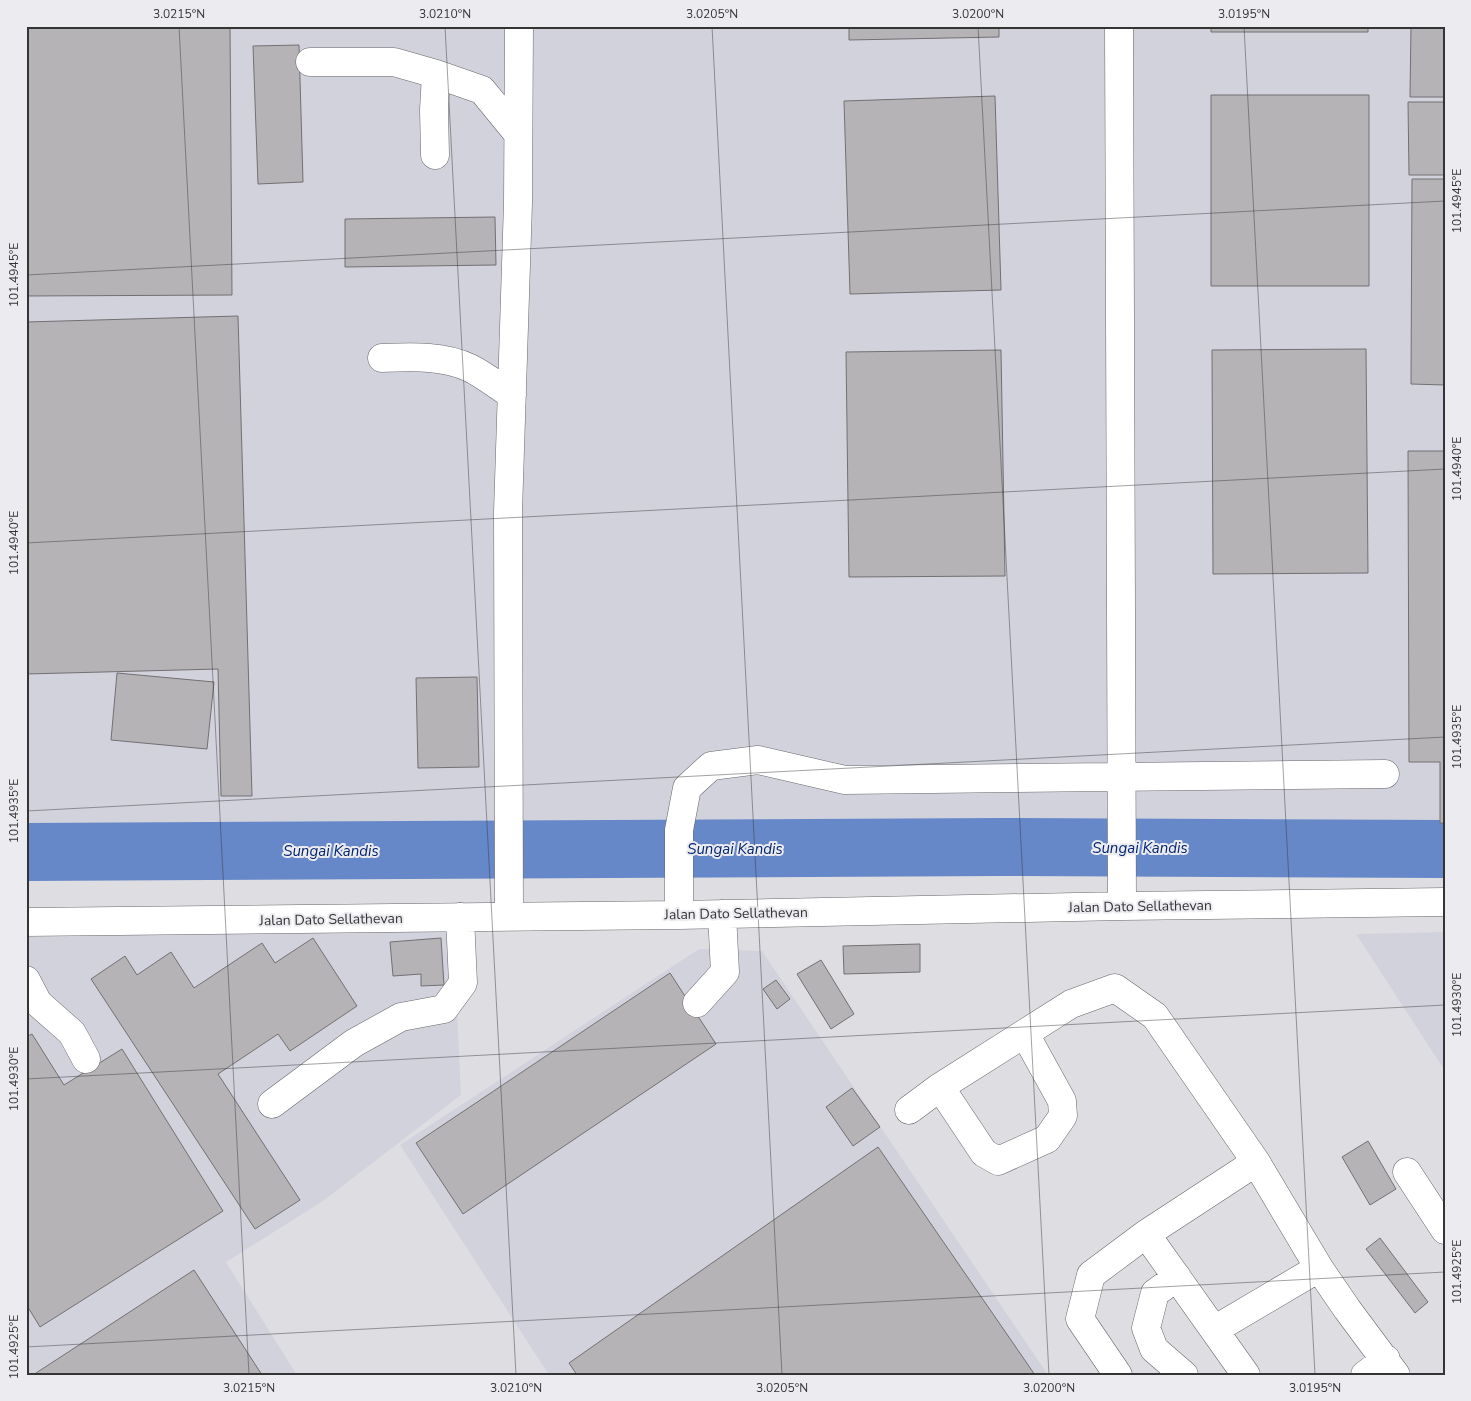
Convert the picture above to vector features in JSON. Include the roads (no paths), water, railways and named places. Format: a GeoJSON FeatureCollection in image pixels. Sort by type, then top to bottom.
{"type":"FeatureCollection","features":[{"type":"Feature","properties":{"kind":"street"},"geometry":{"type":"LineString","coordinates":[[509,916],[508,522],[518,203],[519,26]]}},
{"type":"Feature","properties":{"kind":"street"},"geometry":{"type":"LineString","coordinates":[[1119,26],[1122,904]]}},
{"type":"Feature","properties":{"kind":"street"},"geometry":{"type":"LineString","coordinates":[[310,62],[394,62],[436,74],[482,90],[518,134]]}},
{"type":"Feature","properties":{"kind":"street"},"geometry":{"type":"LineString","coordinates":[[435,155],[434,110],[436,74]]}},
{"type":"Feature","properties":{"kind":"street"},"geometry":{"type":"LineString","coordinates":[[382,358],[416,357],[446,360],[469,368],[512,395]]}},
{"type":"Feature","properties":{"kind":"street"},"geometry":{"type":"LineString","coordinates":[[679,915],[678,838],[687,788],[711,766],[758,760],[845,780],[1385,774]]}},
{"type":"Feature","properties":{"kind":"street","name":"Jalan Dato Sellathevan"},"geometry":{"type":"LineString","coordinates":[[26,922],[679,915],[1122,904],[1445,902]]}},
{"type":"Feature","properties":{"kind":"street"},"geometry":{"type":"LineString","coordinates":[[697,1003],[725,972],[722,914]]}},
{"type":"Feature","properties":{"kind":"street"},"geometry":{"type":"LineString","coordinates":[[272,1104],[354,1043],[370,1034],[401,1017],[444,1009],[463,983],[460,917]]}},
{"type":"Feature","properties":{"kind":"street"},"geometry":{"type":"LineString","coordinates":[[26,980],[38,1003],[72,1033],[86,1059]]}},
{"type":"Feature","properties":{"kind":"street"},"geometry":{"type":"LineString","coordinates":[[909,1110],[940,1087],[1071,1004],[1115,988],[1155,1016],[1256,1162],[1319,1268],[1347,1309],[1382,1370]]}},
{"type":"Feature","properties":{"kind":"street"},"geometry":{"type":"LineString","coordinates":[[940,1087],[984,1153],[998,1161],[1048,1140],[1063,1116],[1062,1101],[1025,1034]]}},
{"type":"Feature","properties":{"kind":"street"},"geometry":{"type":"LineString","coordinates":[[1118,1375],[1080,1319],[1091,1275],[1146,1234],[1256,1162]]}},
{"type":"Feature","properties":{"kind":"street"},"geometry":{"type":"LineString","coordinates":[[1407,1172],[1445,1230]]}},
{"type":"Feature","properties":{"kind":"street"},"geometry":{"type":"LineString","coordinates":[[1146,1234],[1246,1375]]}},
{"type":"Feature","properties":{"kind":"street"},"geometry":{"type":"LineString","coordinates":[[1214,1330],[1319,1268]]}},
{"type":"Feature","properties":{"kind":"street"},"geometry":{"type":"LineString","coordinates":[[1177,1277],[1155,1293],[1146,1328],[1154,1349],[1184,1375]]}},
{"type":"Feature","properties":{"kind":"waterway","name":"Sungai Kandis"},"geometry":{"type":"LineString","coordinates":[[26,852],[1001,847],[1445,849]]}}]}
